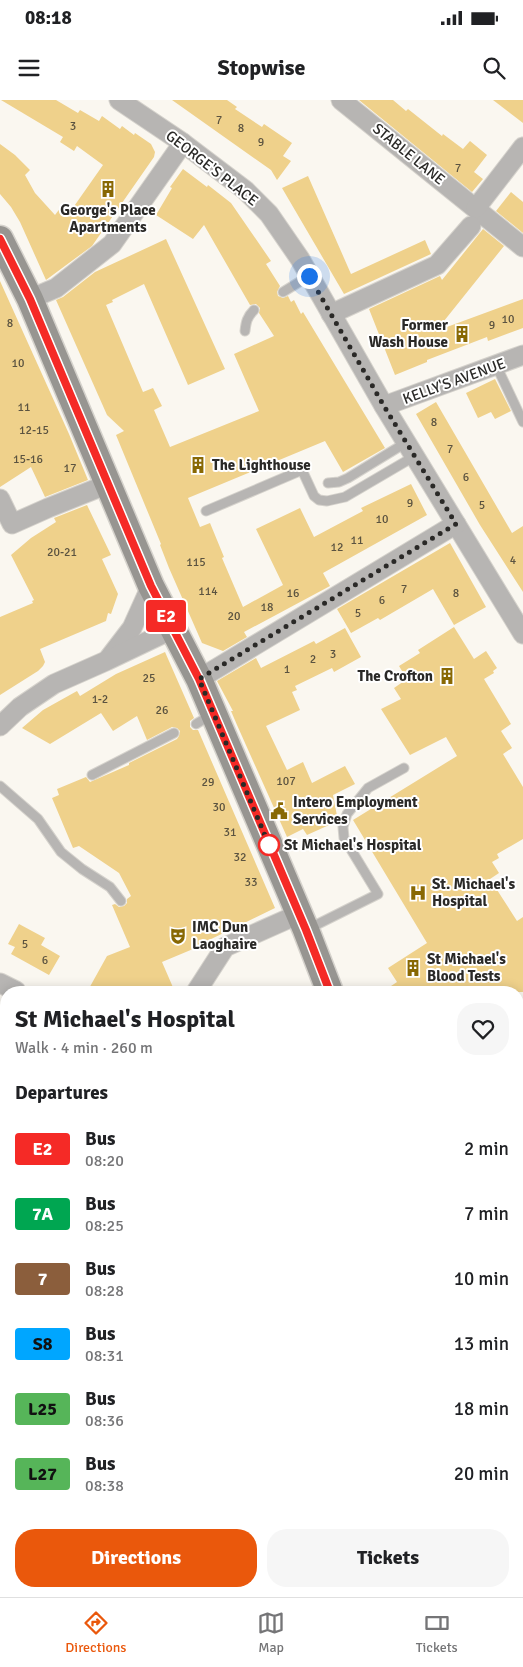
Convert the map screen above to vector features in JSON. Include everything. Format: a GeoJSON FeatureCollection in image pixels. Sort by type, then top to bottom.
{"type":"FeatureCollection","features":[{"type":"Feature","properties":{"kind":"street","name":"GEORGE'S PLACE"},"geometry":{"type":"LineString","coordinates":[[119,100],[182,143],[245,190],[269,214],[300,259],[384,406],[521,628]]}},
{"type":"Feature","properties":{"kind":"street","name":"STABLE LANE"},"geometry":{"type":"LineString","coordinates":[[341,100],[473,217],[523,247]]}},
{"type":"Feature","properties":{"kind":"street"},"geometry":{"type":"LineString","coordinates":[[30,299],[56,288],[112,244],[182,143]]}},
{"type":"Feature","properties":{"kind":"street"},"geometry":{"type":"LineString","coordinates":[[331,314],[437,265],[523,147]]}},
{"type":"Feature","properties":{"kind":"street"},"geometry":{"type":"LineString","coordinates":[[0,239],[30,299],[151,586],[199,679],[205,719],[303,922],[328,986]]}},
{"type":"Feature","properties":{"kind":"street","name":"KELLY'S AVENUE"},"geometry":{"type":"LineString","coordinates":[[384,406],[523,355]]}},
{"type":"Feature","properties":{"kind":"street"},"geometry":{"type":"LineString","coordinates":[[0,499],[12,524],[108,484]]}},
{"type":"Feature","properties":{"kind":"street"},"geometry":{"type":"LineString","coordinates":[[199,679],[456,524]]}},
{"type":"Feature","properties":{"kind":"street"},"geometry":{"type":"LineString","coordinates":[[106,661],[132,628],[151,586]]}},
{"type":"Feature","properties":{"kind":"street"},"geometry":{"type":"LineString","coordinates":[[0,726],[20,707],[54,684],[173,629]]}},
{"type":"Feature","properties":{"kind":"street"},"geometry":{"type":"LineString","coordinates":[[200,986],[225,947],[303,922]]}},
{"type":"Feature","properties":{"kind":"lane"},"geometry":{"type":"LineString","coordinates":[[283,292],[309,276]]}},
{"type":"Feature","properties":{"kind":"lane"},"geometry":{"type":"LineString","coordinates":[[245,332],[246,321],[249,314],[254,310]]}},
{"type":"Feature","properties":{"kind":"lane"},"geometry":{"type":"LineString","coordinates":[[496,365],[523,422]]}},
{"type":"Feature","properties":{"kind":"lane"},"geometry":{"type":"LineString","coordinates":[[328,483],[339,482],[411,449]]}},
{"type":"Feature","properties":{"kind":"lane"},"geometry":{"type":"LineString","coordinates":[[206,511],[302,470],[314,496],[319,500],[327,501],[345,497],[411,449]]}},
{"type":"Feature","properties":{"kind":"lane"},"geometry":{"type":"LineString","coordinates":[[92,774],[174,732]]}},
{"type":"Feature","properties":{"kind":"lane"},"geometry":{"type":"LineString","coordinates":[[303,922],[378,894],[344,838],[343,827],[348,814],[368,788],[404,768]]}},
{"type":"Feature","properties":{"kind":"lane"},"geometry":{"type":"LineString","coordinates":[[0,786],[38,819],[61,852],[82,870],[110,887],[121,901]]}},
{"type":"Feature","properties":{"kind":"building"},"geometry":{"type":"Polygon","coordinates":[[[1,100],[56,100],[78,113],[80,110],[99,121],[102,116],[120,129],[122,126],[151,144],[155,152],[154,157],[92,246],[46,280],[20,222],[0,194],[0,144],[15,155],[30,170],[25,175],[35,193],[55,215],[61,207],[70,212],[103,165],[77,146],[74,151],[60,142],[63,137],[1,100]]]}},
{"type":"Feature","properties":{"kind":"building"},"geometry":{"type":"Polygon","coordinates":[[[172,100],[227,100],[237,107],[235,109],[262,127],[264,124],[292,143],[283,156],[291,161],[277,180],[271,170],[172,100]]]}},
{"type":"Feature","properties":{"kind":"building"},"geometry":{"type":"Polygon","coordinates":[[[359,100],[393,100],[406,111],[408,109],[442,136],[443,134],[463,149],[470,141],[487,155],[474,172],[483,179],[472,192],[359,100]]]}},
{"type":"Feature","properties":{"kind":"building"},"geometry":{"type":"Polygon","coordinates":[[[493,100],[523,100],[523,123],[493,100]]]}},
{"type":"Feature","properties":{"kind":"building"},"geometry":{"type":"Polygon","coordinates":[[[183,169],[231,203],[271,261],[266,264],[280,286],[277,292],[278,296],[283,298],[288,296],[291,302],[294,300],[301,314],[303,312],[385,448],[343,472],[325,441],[188,498],[200,527],[210,523],[224,557],[222,558],[243,607],[283,585],[256,529],[300,508],[314,537],[363,511],[361,508],[411,484],[427,515],[323,573],[330,586],[244,632],[247,637],[223,651],[202,643],[169,568],[116,435],[124,431],[107,415],[56,300],[63,297],[95,272],[166,239],[225,369],[188,385],[144,284],[106,305],[143,392],[153,388],[162,406],[154,410],[170,447],[259,411],[234,354],[274,336],[259,313],[260,308],[256,304],[250,305],[204,225],[193,239],[156,215],[172,188],[170,187],[183,169]]]}},
{"type":"Feature","properties":{"kind":"building"},"geometry":{"type":"Polygon","coordinates":[[[308,176],[351,274],[425,240],[431,254],[344,294],[282,188],[308,176]]]}},
{"type":"Feature","properties":{"kind":"building"},"geometry":{"type":"Polygon","coordinates":[[[511,192],[523,202],[523,233],[496,211],[511,192]]]}},
{"type":"Feature","properties":{"kind":"building"},"geometry":{"type":"Polygon","coordinates":[[[483,229],[504,246],[436,331],[523,299],[523,328],[488,341],[487,337],[427,360],[427,362],[395,375],[369,309],[440,276],[442,280],[483,229]]]}},
{"type":"Feature","properties":{"kind":"building"},"geometry":{"type":"Polygon","coordinates":[[[0,281],[88,480],[45,497],[31,467],[0,487],[0,281]]]}},
{"type":"Feature","properties":{"kind":"building"},"geometry":{"type":"Polygon","coordinates":[[[495,379],[511,411],[495,419],[491,412],[478,418],[466,393],[495,379]]]}},
{"type":"Feature","properties":{"kind":"building"},"geometry":{"type":"Polygon","coordinates":[[[436,402],[512,533],[523,526],[523,592],[480,525],[416,414],[436,402]]]}},
{"type":"Feature","properties":{"kind":"building"},"geometry":{"type":"Polygon","coordinates":[[[87,505],[111,555],[102,559],[118,594],[111,614],[108,613],[106,621],[40,649],[45,662],[43,666],[0,695],[0,617],[33,603],[32,601],[34,600],[11,555],[31,538],[56,522],[54,518],[87,505]]]}},
{"type":"Feature","properties":{"kind":"building"},"geometry":{"type":"Polygon","coordinates":[[[450,543],[486,607],[454,625],[433,589],[380,620],[378,618],[351,633],[337,609],[450,543]]]}},
{"type":"Feature","properties":{"kind":"building"},"geometry":{"type":"Polygon","coordinates":[[[454,627],[474,659],[486,651],[497,668],[493,671],[494,673],[484,679],[511,724],[501,731],[512,748],[503,754],[523,787],[523,839],[497,854],[499,858],[492,862],[499,873],[490,879],[517,921],[523,917],[523,986],[391,986],[397,982],[388,968],[427,943],[353,820],[457,756],[446,737],[410,755],[381,709],[401,699],[394,688],[407,679],[399,666],[420,653],[418,650],[454,627]]]}},
{"type":"Feature","properties":{"kind":"building"},"geometry":{"type":"Polygon","coordinates":[[[345,628],[361,657],[334,672],[332,668],[295,686],[297,690],[292,692],[300,710],[266,726],[287,770],[303,762],[312,783],[345,766],[355,784],[333,795],[338,821],[307,835],[303,829],[287,837],[231,711],[233,711],[217,681],[256,658],[261,668],[314,641],[316,644],[345,628]]]}},
{"type":"Feature","properties":{"kind":"building"},"geometry":{"type":"Polygon","coordinates":[[[165,652],[194,718],[190,721],[190,727],[193,730],[198,730],[275,908],[205,942],[205,944],[162,962],[172,986],[90,986],[107,956],[130,947],[112,905],[124,906],[127,903],[127,899],[131,896],[119,873],[79,846],[73,848],[52,798],[59,795],[57,789],[86,777],[90,782],[129,765],[129,763],[177,739],[180,731],[172,727],[147,740],[137,716],[113,731],[101,713],[50,744],[22,728],[43,710],[77,691],[80,696],[116,674],[165,652]]]}},
{"type":"Feature","properties":{"kind":"building"},"geometry":{"type":"Polygon","coordinates":[[[19,924],[45,938],[41,945],[60,956],[49,975],[11,954],[15,947],[8,944],[19,924]]]}},
{"type":"Feature","properties":{"kind":"bus line","name":"E2"},"geometry":{"type":"LineString","coordinates":[[0,239],[30,299],[151,586],[199,679],[306,930],[327,986]]}},
{"type":"Feature","properties":{"kind":"place","name":"George's Place Apartments"},"geometry":{"type":"Point","coordinates":[108,189]}},
{"type":"Feature","properties":{"kind":"place","name":"Former Wash House"},"geometry":{"type":"Point","coordinates":[462,334]}},
{"type":"Feature","properties":{"kind":"place","name":"The Lighthouse"},"geometry":{"type":"Point","coordinates":[198,465]}},
{"type":"Feature","properties":{"kind":"place","name":"The Crofton"},"geometry":{"type":"Point","coordinates":[447,676]}},
{"type":"Feature","properties":{"kind":"place","name":"Intero Employment Services"},"geometry":{"type":"Point","coordinates":[279,811]}},
{"type":"Feature","properties":{"kind":"place","name":"St Michael's Hospital"},"geometry":{"type":"Point","coordinates":[269,845]}},
{"type":"Feature","properties":{"kind":"place","name":"St. Michael's Hospital"},"geometry":{"type":"Point","coordinates":[418,893]}},
{"type":"Feature","properties":{"kind":"place","name":"IMC Dun Laoghaire"},"geometry":{"type":"Point","coordinates":[178,936]}},
{"type":"Feature","properties":{"kind":"place","name":"St Michael's Blood Tests"},"geometry":{"type":"Point","coordinates":[413,968]}},
{"type":"Feature","properties":{"kind":"route"},"geometry":{"type":"LineString","coordinates":[[269,845],[272,852],[199,679],[456,524],[384,406],[309,276]]}}]}
